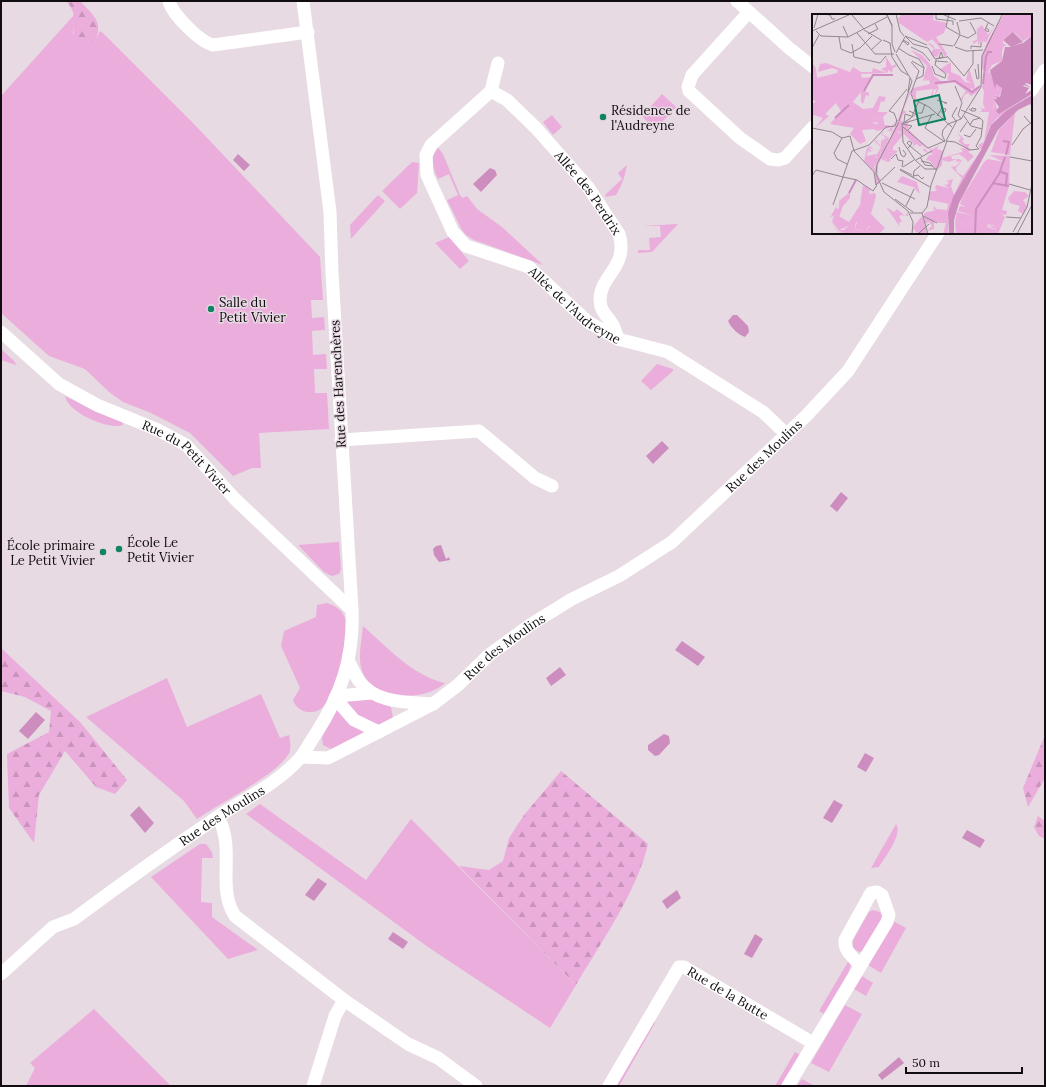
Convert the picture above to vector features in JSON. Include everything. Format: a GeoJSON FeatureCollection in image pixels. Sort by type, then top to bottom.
{"type":"FeatureCollection","features":[{"type":"Feature","properties":{"kind":"street"},"geometry":{"type":"LineString","coordinates":[[169,1],[176,15],[204,42],[213,45],[308,32]]}},
{"type":"Feature","properties":{"kind":"street","name":"Rue des Harenchères"},"geometry":{"type":"LineString","coordinates":[[301,757],[322,724],[336,697],[349,662],[353,632],[330,212],[303,1]]}},
{"type":"Feature","properties":{"kind":"street"},"geometry":{"type":"LineString","coordinates":[[737,1],[789,48],[812,66]]}},
{"type":"Feature","properties":{"kind":"street"},"geometry":{"type":"LineString","coordinates":[[749,12],[692,75],[688,86],[694,96],[716,115],[733,133],[770,159],[778,160],[785,158],[812,128]]}},
{"type":"Feature","properties":{"kind":"street"},"geometry":{"type":"LineString","coordinates":[[491,91],[498,64]]}},
{"type":"Feature","properties":{"kind":"street"},"geometry":{"type":"LineString","coordinates":[[1032,90],[1045,70]]}},
{"type":"Feature","properties":{"kind":"street","name":"Allée de l'Audreyne"},"geometry":{"type":"LineString","coordinates":[[491,91],[432,145],[426,154],[428,175],[453,232],[466,246],[529,267],[588,322],[618,339],[668,352],[763,412],[787,435]]}},
{"type":"Feature","properties":{"kind":"street","name":"Allée des Perdrix"},"geometry":{"type":"LineString","coordinates":[[491,91],[507,100],[541,133],[588,187],[619,234],[621,241],[618,264],[603,286],[600,299],[602,310],[611,322],[618,339]]}},
{"type":"Feature","properties":{"kind":"street","name":"Rue des Moulins"},"geometry":{"type":"LineString","coordinates":[[1,974],[53,927],[74,919],[218,817],[281,776],[301,757],[328,758],[433,704],[458,685],[489,655],[530,625],[572,598],[624,573],[672,542],[825,398],[848,370],[937,234]]}},
{"type":"Feature","properties":{"kind":"street","name":"Rue du Petit Vivier"},"geometry":{"type":"LineString","coordinates":[[1,332],[59,384],[97,405],[158,430],[186,445],[235,499],[352,610]]}},
{"type":"Feature","properties":{"kind":"street"},"geometry":{"type":"LineString","coordinates":[[342,440],[479,431],[535,478],[552,486]]}},
{"type":"Feature","properties":{"kind":"street"},"geometry":{"type":"LineString","coordinates":[[326,586],[342,582],[350,575]]}},
{"type":"Feature","properties":{"kind":"street"},"geometry":{"type":"LineString","coordinates":[[349,662],[358,680],[372,693],[393,701],[433,704]]}},
{"type":"Feature","properties":{"kind":"street"},"geometry":{"type":"LineString","coordinates":[[336,697],[372,693]]}},
{"type":"Feature","properties":{"kind":"street"},"geometry":{"type":"LineString","coordinates":[[336,697],[354,720],[379,732]]}},
{"type":"Feature","properties":{"kind":"street"},"geometry":{"type":"LineString","coordinates":[[393,701],[398,712],[397,722]]}},
{"type":"Feature","properties":{"kind":"street"},"geometry":{"type":"LineString","coordinates":[[218,817],[224,828],[227,845],[227,899],[235,916],[344,1000],[408,1044],[438,1058],[476,1086]]}},
{"type":"Feature","properties":{"kind":"street"},"geometry":{"type":"LineString","coordinates":[[788,1086],[860,965],[883,930],[889,915],[882,895],[876,892],[871,894],[845,940],[847,952],[860,965]]}},
{"type":"Feature","properties":{"kind":"street","name":"Rue de la Butte"},"geometry":{"type":"LineString","coordinates":[[608,1086],[678,967],[684,967],[814,1043]]}},
{"type":"Feature","properties":{"kind":"street"},"geometry":{"type":"LineString","coordinates":[[313,1086],[335,1016],[344,1000]]}},
{"type":"Feature","properties":{"kind":"green space"},"geometry":{"type":"Polygon","coordinates":[[[66,1],[80,1],[96,19],[98,29],[95,41],[88,44],[77,42],[74,31],[73,12],[66,1]]]}},
{"type":"Feature","properties":{"kind":"green space"},"geometry":{"type":"Polygon","coordinates":[[[74,15],[73,34],[95,41],[100,31],[103,33],[194,124],[320,257],[323,300],[311,300],[312,318],[324,317],[325,330],[312,331],[313,355],[326,354],[327,369],[314,369],[315,393],[327,393],[329,429],[259,433],[261,468],[252,468],[233,476],[190,433],[151,413],[123,402],[109,392],[85,369],[49,356],[1,313],[1,96],[74,15]]]}},
{"type":"Feature","properties":{"kind":"green space"},"geometry":{"type":"Polygon","coordinates":[[[662,94],[676,107],[655,130],[642,116],[662,94]]]}},
{"type":"Feature","properties":{"kind":"green space"},"geometry":{"type":"Polygon","coordinates":[[[552,115],[562,127],[553,135],[543,122],[552,115]]]}},
{"type":"Feature","properties":{"kind":"green space"},"geometry":{"type":"Polygon","coordinates":[[[438,148],[443,154],[460,195],[463,198],[467,196],[477,209],[502,227],[543,265],[474,240],[466,235],[447,200],[458,195],[449,174],[438,179],[435,171],[433,159],[438,148]]]}},
{"type":"Feature","properties":{"kind":"green space"},"geometry":{"type":"Polygon","coordinates":[[[412,162],[419,163],[417,193],[400,209],[382,191],[412,162]]]}},
{"type":"Feature","properties":{"kind":"green space"},"geometry":{"type":"Polygon","coordinates":[[[627,165],[623,180],[616,195],[606,197],[605,195],[622,179],[618,173],[627,165]]]}},
{"type":"Feature","properties":{"kind":"green space"},"geometry":{"type":"Polygon","coordinates":[[[378,195],[385,201],[351,239],[350,225],[378,195]]]}},
{"type":"Feature","properties":{"kind":"green space"},"geometry":{"type":"Polygon","coordinates":[[[678,224],[652,252],[638,253],[638,250],[650,250],[649,238],[661,237],[660,226],[642,226],[678,224]]]}},
{"type":"Feature","properties":{"kind":"green space"},"geometry":{"type":"Polygon","coordinates":[[[449,237],[469,261],[460,269],[435,243],[449,237]]]}},
{"type":"Feature","properties":{"kind":"green space"},"geometry":{"type":"Polygon","coordinates":[[[1,349],[15,362],[16,365],[1,360],[1,349]]]}},
{"type":"Feature","properties":{"kind":"green space"},"geometry":{"type":"Polygon","coordinates":[[[657,364],[673,369],[673,371],[651,390],[641,381],[657,364]]]}},
{"type":"Feature","properties":{"kind":"green space"},"geometry":{"type":"Polygon","coordinates":[[[65,396],[96,412],[122,422],[123,425],[108,425],[90,419],[73,408],[65,396]]]}},
{"type":"Feature","properties":{"kind":"green space"},"geometry":{"type":"Polygon","coordinates":[[[339,542],[341,569],[339,574],[332,576],[324,572],[298,545],[339,542]]]}},
{"type":"Feature","properties":{"kind":"green space"},"geometry":{"type":"Polygon","coordinates":[[[327,603],[338,609],[345,618],[347,626],[345,650],[338,678],[328,700],[319,710],[315,712],[306,712],[298,708],[293,700],[300,688],[281,646],[284,631],[316,617],[317,605],[327,603]]]}},
{"type":"Feature","properties":{"kind":"green space"},"geometry":{"type":"Polygon","coordinates":[[[363,626],[411,667],[422,674],[445,683],[424,694],[411,696],[385,692],[374,687],[366,678],[360,662],[363,626]]]}},
{"type":"Feature","properties":{"kind":"green space"},"geometry":{"type":"Polygon","coordinates":[[[1,648],[81,723],[127,780],[115,794],[96,787],[65,751],[39,795],[34,843],[9,808],[7,754],[49,732],[51,711],[25,697],[1,691],[1,648]]]}},
{"type":"Feature","properties":{"kind":"green space"},"geometry":{"type":"Polygon","coordinates":[[[167,678],[187,727],[261,694],[280,738],[289,735],[290,750],[288,755],[281,763],[259,781],[197,819],[184,801],[86,717],[167,678]]]}},
{"type":"Feature","properties":{"kind":"green space"},"geometry":{"type":"Polygon","coordinates":[[[371,699],[391,707],[393,718],[382,725],[362,721],[346,703],[347,701],[371,699]]]}},
{"type":"Feature","properties":{"kind":"green space"},"geometry":{"type":"Polygon","coordinates":[[[337,710],[366,732],[331,749],[323,745],[322,737],[337,710]]]}},
{"type":"Feature","properties":{"kind":"green space"},"geometry":{"type":"Polygon","coordinates":[[[1045,735],[1045,778],[1028,807],[1023,788],[1045,735]]]}},
{"type":"Feature","properties":{"kind":"green space"},"geometry":{"type":"Polygon","coordinates":[[[561,771],[648,844],[636,880],[627,898],[576,985],[459,866],[489,870],[503,861],[509,838],[524,815],[561,771]]]}},
{"type":"Feature","properties":{"kind":"green space"},"geometry":{"type":"Polygon","coordinates":[[[260,804],[366,880],[411,819],[576,985],[550,1028],[428,947],[246,814],[260,804]]]}},
{"type":"Feature","properties":{"kind":"green space"},"geometry":{"type":"Polygon","coordinates":[[[1038,816],[1045,821],[1045,839],[1039,836],[1034,827],[1038,816]]]}},
{"type":"Feature","properties":{"kind":"green space"},"geometry":{"type":"Polygon","coordinates":[[[896,824],[898,828],[897,834],[892,846],[879,867],[871,868],[896,824]]]}},
{"type":"Feature","properties":{"kind":"green space"},"geometry":{"type":"Polygon","coordinates":[[[200,844],[206,844],[212,852],[213,858],[202,858],[201,902],[212,903],[212,917],[258,950],[228,959],[151,877],[200,844]]]}},
{"type":"Feature","properties":{"kind":"green space"},"geometry":{"type":"Polygon","coordinates":[[[873,910],[880,912],[883,918],[862,951],[859,952],[853,948],[853,940],[869,912],[873,910]]]}},
{"type":"Feature","properties":{"kind":"green space"},"geometry":{"type":"Polygon","coordinates":[[[893,921],[906,928],[881,973],[868,965],[893,921]]]}},
{"type":"Feature","properties":{"kind":"green space"},"geometry":{"type":"Polygon","coordinates":[[[849,960],[851,965],[848,973],[824,1014],[819,1011],[849,960]]]}},
{"type":"Feature","properties":{"kind":"green space"},"geometry":{"type":"Polygon","coordinates":[[[862,976],[873,983],[866,996],[854,989],[862,976]]]}},
{"type":"Feature","properties":{"kind":"green space"},"geometry":{"type":"Polygon","coordinates":[[[845,1005],[862,1014],[829,1072],[811,1063],[845,1005]]]}},
{"type":"Feature","properties":{"kind":"green space"},"geometry":{"type":"Polygon","coordinates":[[[94,1009],[171,1086],[26,1086],[35,1068],[30,1063],[94,1009]]]}},
{"type":"Feature","properties":{"kind":"green space"},"geometry":{"type":"Polygon","coordinates":[[[652,1020],[655,1023],[619,1086],[616,1086],[652,1020]]]}},
{"type":"Feature","properties":{"kind":"green space"},"geometry":{"type":"Polygon","coordinates":[[[795,1052],[800,1055],[782,1086],[775,1086],[795,1052]]]}},
{"type":"Feature","properties":{"kind":"green space"},"geometry":{"type":"Polygon","coordinates":[[[802,1079],[813,1085],[815,1086],[797,1086],[802,1079]]]}},
{"type":"Feature","properties":{"kind":"shaded area"},"geometry":{"type":"Polygon","coordinates":[[[238,154],[250,165],[244,171],[233,160],[238,154]]]}},
{"type":"Feature","properties":{"kind":"shaded area"},"geometry":{"type":"Polygon","coordinates":[[[490,168],[495,170],[497,175],[481,192],[473,184],[490,168]]]}},
{"type":"Feature","properties":{"kind":"shaded area"},"geometry":{"type":"Polygon","coordinates":[[[733,315],[737,315],[748,326],[749,332],[745,337],[735,331],[729,324],[728,321],[733,315]]]}},
{"type":"Feature","properties":{"kind":"shaded area"},"geometry":{"type":"Polygon","coordinates":[[[662,441],[669,448],[653,464],[646,456],[662,441]]]}},
{"type":"Feature","properties":{"kind":"shaded area"},"geometry":{"type":"Polygon","coordinates":[[[841,492],[848,498],[837,512],[830,506],[841,492]]]}},
{"type":"Feature","properties":{"kind":"shaded area"},"geometry":{"type":"Polygon","coordinates":[[[441,545],[446,559],[449,557],[450,560],[439,562],[434,555],[433,549],[436,546],[441,545]]]}},
{"type":"Feature","properties":{"kind":"shaded area"},"geometry":{"type":"Polygon","coordinates":[[[682,641],[705,657],[698,666],[675,650],[682,641]]]}},
{"type":"Feature","properties":{"kind":"shaded area"},"geometry":{"type":"Polygon","coordinates":[[[560,667],[566,675],[551,686],[546,678],[560,667]]]}},
{"type":"Feature","properties":{"kind":"shaded area"},"geometry":{"type":"Polygon","coordinates":[[[36,712],[45,720],[28,739],[19,731],[36,712]]]}},
{"type":"Feature","properties":{"kind":"shaded area"},"geometry":{"type":"Polygon","coordinates":[[[664,734],[669,736],[670,743],[659,755],[655,756],[648,750],[648,745],[664,734]]]}},
{"type":"Feature","properties":{"kind":"shaded area"},"geometry":{"type":"Polygon","coordinates":[[[865,753],[874,758],[866,772],[857,767],[865,753]]]}},
{"type":"Feature","properties":{"kind":"shaded area"},"geometry":{"type":"Polygon","coordinates":[[[834,800],[843,805],[832,823],[823,818],[834,800]]]}},
{"type":"Feature","properties":{"kind":"shaded area"},"geometry":{"type":"Polygon","coordinates":[[[139,806],[154,823],[145,833],[130,815],[139,806]]]}},
{"type":"Feature","properties":{"kind":"shaded area"},"geometry":{"type":"Polygon","coordinates":[[[967,830],[985,840],[980,848],[962,838],[967,830]]]}},
{"type":"Feature","properties":{"kind":"shaded area"},"geometry":{"type":"Polygon","coordinates":[[[318,878],[327,884],[314,901],[305,895],[318,878]]]}},
{"type":"Feature","properties":{"kind":"shaded area"},"geometry":{"type":"Polygon","coordinates":[[[677,890],[681,898],[667,909],[662,901],[677,890]]]}},
{"type":"Feature","properties":{"kind":"shaded area"},"geometry":{"type":"Polygon","coordinates":[[[393,932],[408,942],[403,949],[388,939],[393,932]]]}},
{"type":"Feature","properties":{"kind":"shaded area"},"geometry":{"type":"Polygon","coordinates":[[[755,934],[763,939],[752,958],[744,954],[755,934]]]}},
{"type":"Feature","properties":{"kind":"shaded area"},"geometry":{"type":"Polygon","coordinates":[[[899,1057],[904,1063],[882,1080],[878,1075],[899,1057]]]}},
{"type":"Feature","properties":{"kind":"place","name":"Résidence de l'Audreyne"},"geometry":{"type":"Point","coordinates":[603,117]}},
{"type":"Feature","properties":{"kind":"place","name":"Salle du Petit Vivier"},"geometry":{"type":"Point","coordinates":[211,309]}},
{"type":"Feature","properties":{"kind":"place","name":"École Le Petit Vivier"},"geometry":{"type":"Point","coordinates":[119,549]}},
{"type":"Feature","properties":{"kind":"place","name":"École primaire Le Petit Vivier"},"geometry":{"type":"Point","coordinates":[103,552]}}]}
